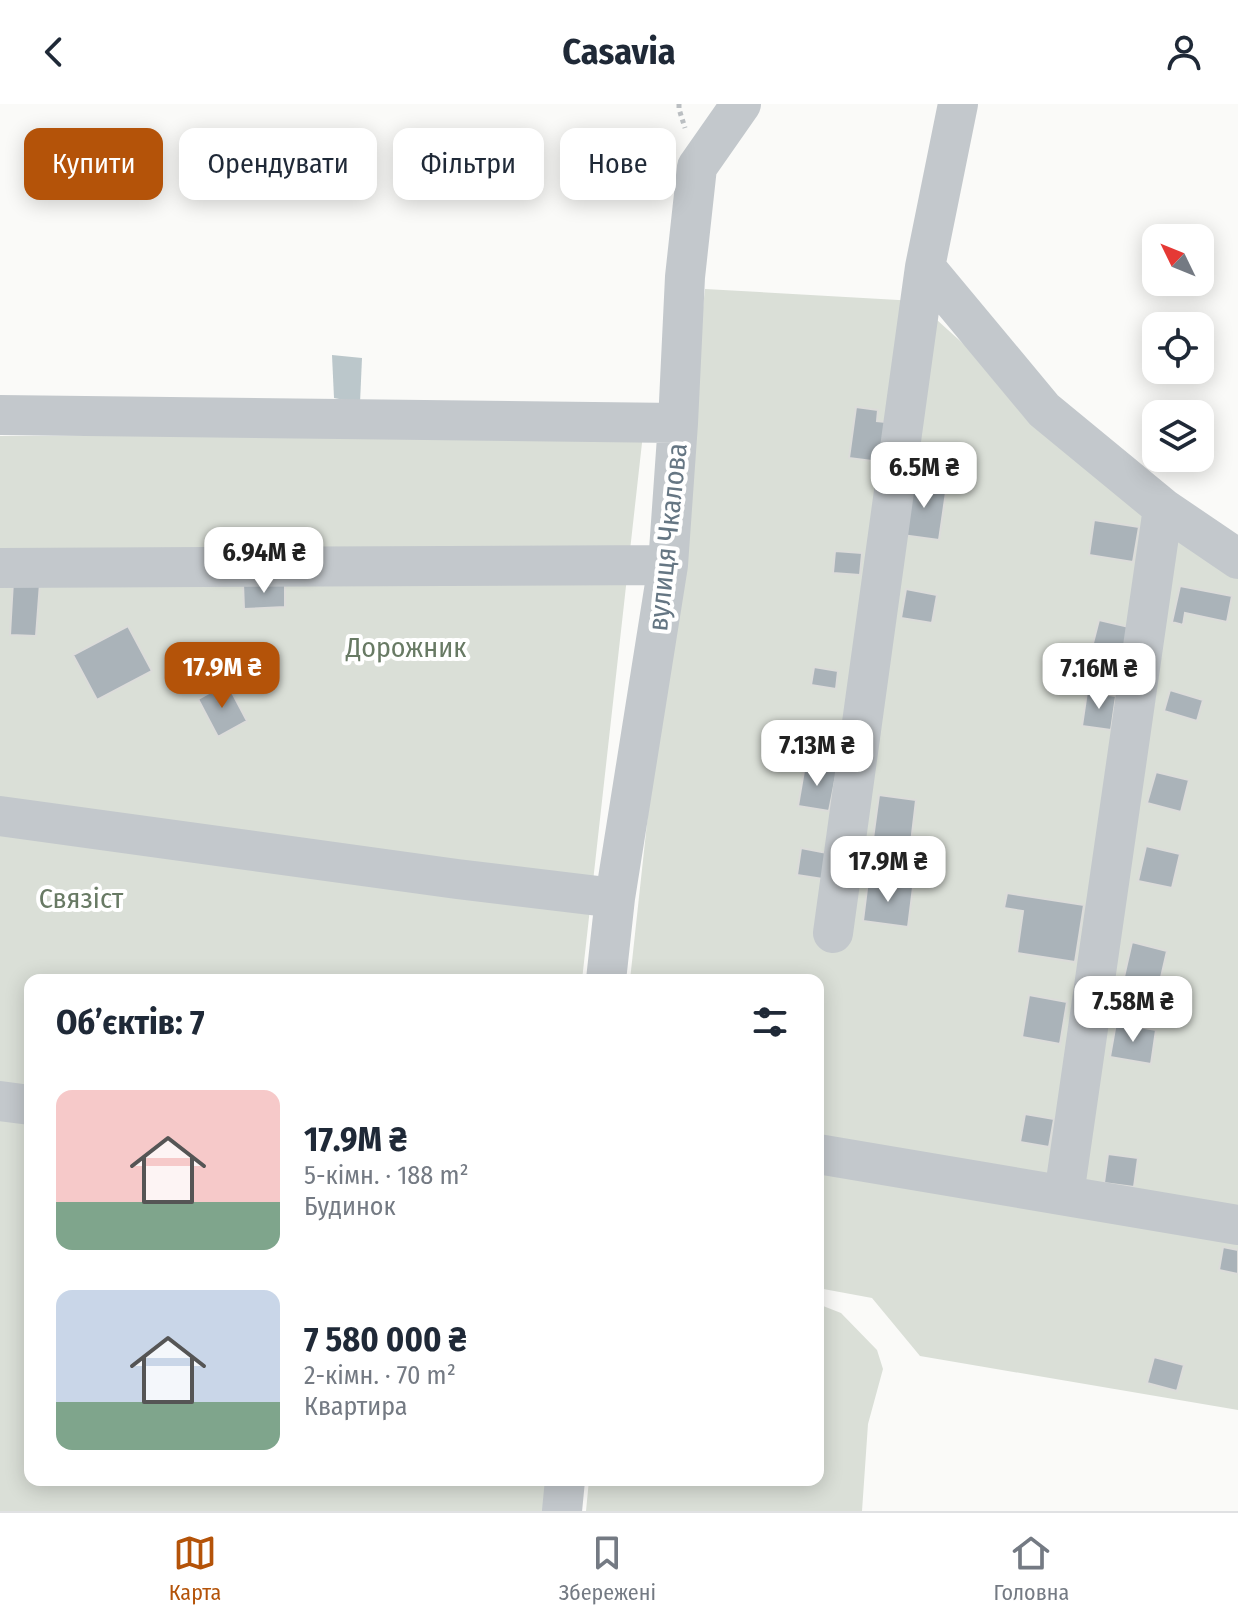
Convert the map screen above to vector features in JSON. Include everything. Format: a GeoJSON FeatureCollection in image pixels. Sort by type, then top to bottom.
{"type":"FeatureCollection","features":[{"type":"Feature","properties":{"kind":"street","name":"вулиця Чкалова"},"geometry":{"type":"LineString","coordinates":[[607,974],[615,898],[668,565],[685,277],[697,167],[741,104]]}},
{"type":"Feature","properties":{"kind":"street"},"geometry":{"type":"LineString","coordinates":[[833,933],[925,267],[958,104]]}},
{"type":"Feature","properties":{"kind":"street"},"geometry":{"type":"LineString","coordinates":[[925,267],[1044,410],[1163,508],[1238,559]]}},
{"type":"Feature","properties":{"kind":"street"},"geometry":{"type":"LineString","coordinates":[[0,415],[678,423]]}},
{"type":"Feature","properties":{"kind":"street"},"geometry":{"type":"LineString","coordinates":[[1064,1195],[1163,508]]}},
{"type":"Feature","properties":{"kind":"street"},"geometry":{"type":"LineString","coordinates":[[0,568],[668,565]]}},
{"type":"Feature","properties":{"kind":"street"},"geometry":{"type":"LineString","coordinates":[[0,816],[615,898]]}},
{"type":"Feature","properties":{"kind":"street"},"geometry":{"type":"LineString","coordinates":[[0,1101],[24,1104]]}},
{"type":"Feature","properties":{"kind":"street"},"geometry":{"type":"LineString","coordinates":[[824,1155],[1238,1225]]}},
{"type":"Feature","properties":{"kind":"street"},"geometry":{"type":"LineString","coordinates":[[562,1511],[564,1486]]}},
{"type":"Feature","properties":{"kind":"green space"},"geometry":{"type":"Polygon","coordinates":[[[705,289],[916,301],[1127,492],[1238,571],[1238,1410],[920,1356],[872,1298],[824,1289],[824,974],[631,974],[705,289]]]}},
{"type":"Feature","properties":{"kind":"green space","name":"Дорожник"},"geometry":{"type":"Polygon","coordinates":[[[643,434],[583,974],[24,974],[24,1486],[546,1486],[544,1511],[0,1511],[0,436],[643,434]]]}},
{"type":"Feature","properties":{"kind":"green space"},"geometry":{"type":"Polygon","coordinates":[[[824,1306],[841,1313],[877,1350],[883,1369],[868,1424],[862,1511],[586,1511],[588,1486],[824,1486],[824,1306]]]}},
{"type":"Feature","properties":{"kind":"shaded area"},"geometry":{"type":"Polygon","coordinates":[[[332,355],[362,358],[360,403],[334,398],[332,355]]]}},
{"type":"Feature","properties":{"kind":"building"},"geometry":{"type":"Polygon","coordinates":[[[856,407],[878,410],[877,421],[886,422],[880,462],[849,458],[856,407]]]}},
{"type":"Feature","properties":{"kind":"building"},"geometry":{"type":"Polygon","coordinates":[[[910,479],[947,485],[939,540],[902,535],[910,479]]]}},
{"type":"Feature","properties":{"kind":"building"},"geometry":{"type":"Polygon","coordinates":[[[1094,520],[1139,527],[1133,562],[1089,555],[1094,520]]]}},
{"type":"Feature","properties":{"kind":"building"},"geometry":{"type":"Polygon","coordinates":[[[835,551],[862,553],[860,575],[833,573],[835,551]]]}},
{"type":"Feature","properties":{"kind":"building"},"geometry":{"type":"Polygon","coordinates":[[[13,581],[40,583],[36,636],[10,635],[13,581]]]}},
{"type":"Feature","properties":{"kind":"building"},"geometry":{"type":"Polygon","coordinates":[[[285,582],[285,607],[244,609],[243,583],[285,582]]]}},
{"type":"Feature","properties":{"kind":"building"},"geometry":{"type":"Polygon","coordinates":[[[1180,586],[1232,596],[1227,622],[1185,613],[1183,625],[1172,622],[1180,586]]]}},
{"type":"Feature","properties":{"kind":"building"},"geometry":{"type":"Polygon","coordinates":[[[906,589],[937,595],[932,623],[901,618],[906,589]]]}},
{"type":"Feature","properties":{"kind":"building"},"geometry":{"type":"Polygon","coordinates":[[[1099,620],[1129,627],[1122,658],[1091,651],[1099,620]]]}},
{"type":"Feature","properties":{"kind":"building"},"geometry":{"type":"Polygon","coordinates":[[[128,626],[152,671],[97,700],[73,655],[128,626]]]}},
{"type":"Feature","properties":{"kind":"building"},"geometry":{"type":"Polygon","coordinates":[[[814,667],[838,671],[836,689],[811,685],[814,667]]]}},
{"type":"Feature","properties":{"kind":"building"},"geometry":{"type":"Polygon","coordinates":[[[227,683],[247,721],[218,737],[198,699],[227,683]]]}},
{"type":"Feature","properties":{"kind":"building"},"geometry":{"type":"Polygon","coordinates":[[[1170,690],[1203,700],[1197,721],[1164,711],[1170,690]]]}},
{"type":"Feature","properties":{"kind":"building"},"geometry":{"type":"Polygon","coordinates":[[[1087,692],[1116,696],[1111,730],[1082,726],[1087,692]]]}},
{"type":"Feature","properties":{"kind":"building"},"geometry":{"type":"Polygon","coordinates":[[[806,730],[838,734],[834,762],[802,757],[806,730]]]}},
{"type":"Feature","properties":{"kind":"building"},"geometry":{"type":"Polygon","coordinates":[[[805,765],[837,771],[829,811],[798,806],[805,765]]]}},
{"type":"Feature","properties":{"kind":"building"},"geometry":{"type":"Polygon","coordinates":[[[1156,772],[1189,780],[1181,812],[1147,803],[1156,772]]]}},
{"type":"Feature","properties":{"kind":"building"},"geometry":{"type":"Polygon","coordinates":[[[879,795],[916,800],[910,851],[872,846],[879,795]]]}},
{"type":"Feature","properties":{"kind":"building"},"geometry":{"type":"Polygon","coordinates":[[[1146,846],[1180,854],[1172,888],[1138,881],[1146,846]]]}},
{"type":"Feature","properties":{"kind":"building"},"geometry":{"type":"Polygon","coordinates":[[[801,848],[827,853],[823,879],[797,875],[801,848]]]}},
{"type":"Feature","properties":{"kind":"building"},"geometry":{"type":"Polygon","coordinates":[[[868,881],[913,887],[908,927],[863,921],[868,881]]]}},
{"type":"Feature","properties":{"kind":"building"},"geometry":{"type":"Polygon","coordinates":[[[1007,893],[1084,905],[1075,962],[1017,953],[1023,911],[1004,908],[1007,893]]]}},
{"type":"Feature","properties":{"kind":"building"},"geometry":{"type":"Polygon","coordinates":[[[1132,942],[1167,951],[1159,986],[1124,977],[1132,942]]]}},
{"type":"Feature","properties":{"kind":"building"},"geometry":{"type":"Polygon","coordinates":[[[1029,995],[1067,1002],[1060,1044],[1022,1037],[1029,995]]]}},
{"type":"Feature","properties":{"kind":"building"},"geometry":{"type":"Polygon","coordinates":[[[1116,1023],[1156,1030],[1151,1064],[1110,1057],[1116,1023]]]}},
{"type":"Feature","properties":{"kind":"building"},"geometry":{"type":"Polygon","coordinates":[[[1025,1114],[1054,1119],[1049,1147],[1020,1142],[1025,1114]]]}},
{"type":"Feature","properties":{"kind":"building"},"geometry":{"type":"Polygon","coordinates":[[[1108,1154],[1138,1158],[1134,1187],[1104,1183],[1108,1154]]]}},
{"type":"Feature","properties":{"kind":"building"},"geometry":{"type":"Polygon","coordinates":[[[1223,1247],[1238,1250],[1238,1274],[1219,1270],[1223,1247]]]}},
{"type":"Feature","properties":{"kind":"building"},"geometry":{"type":"Polygon","coordinates":[[[1154,1357],[1184,1365],[1177,1391],[1147,1383],[1154,1357]]]}},
{"type":"Feature","properties":{"kind":"park label","name":"Связіст"},"geometry":{"type":"Point","coordinates":[81,898]}}]}
